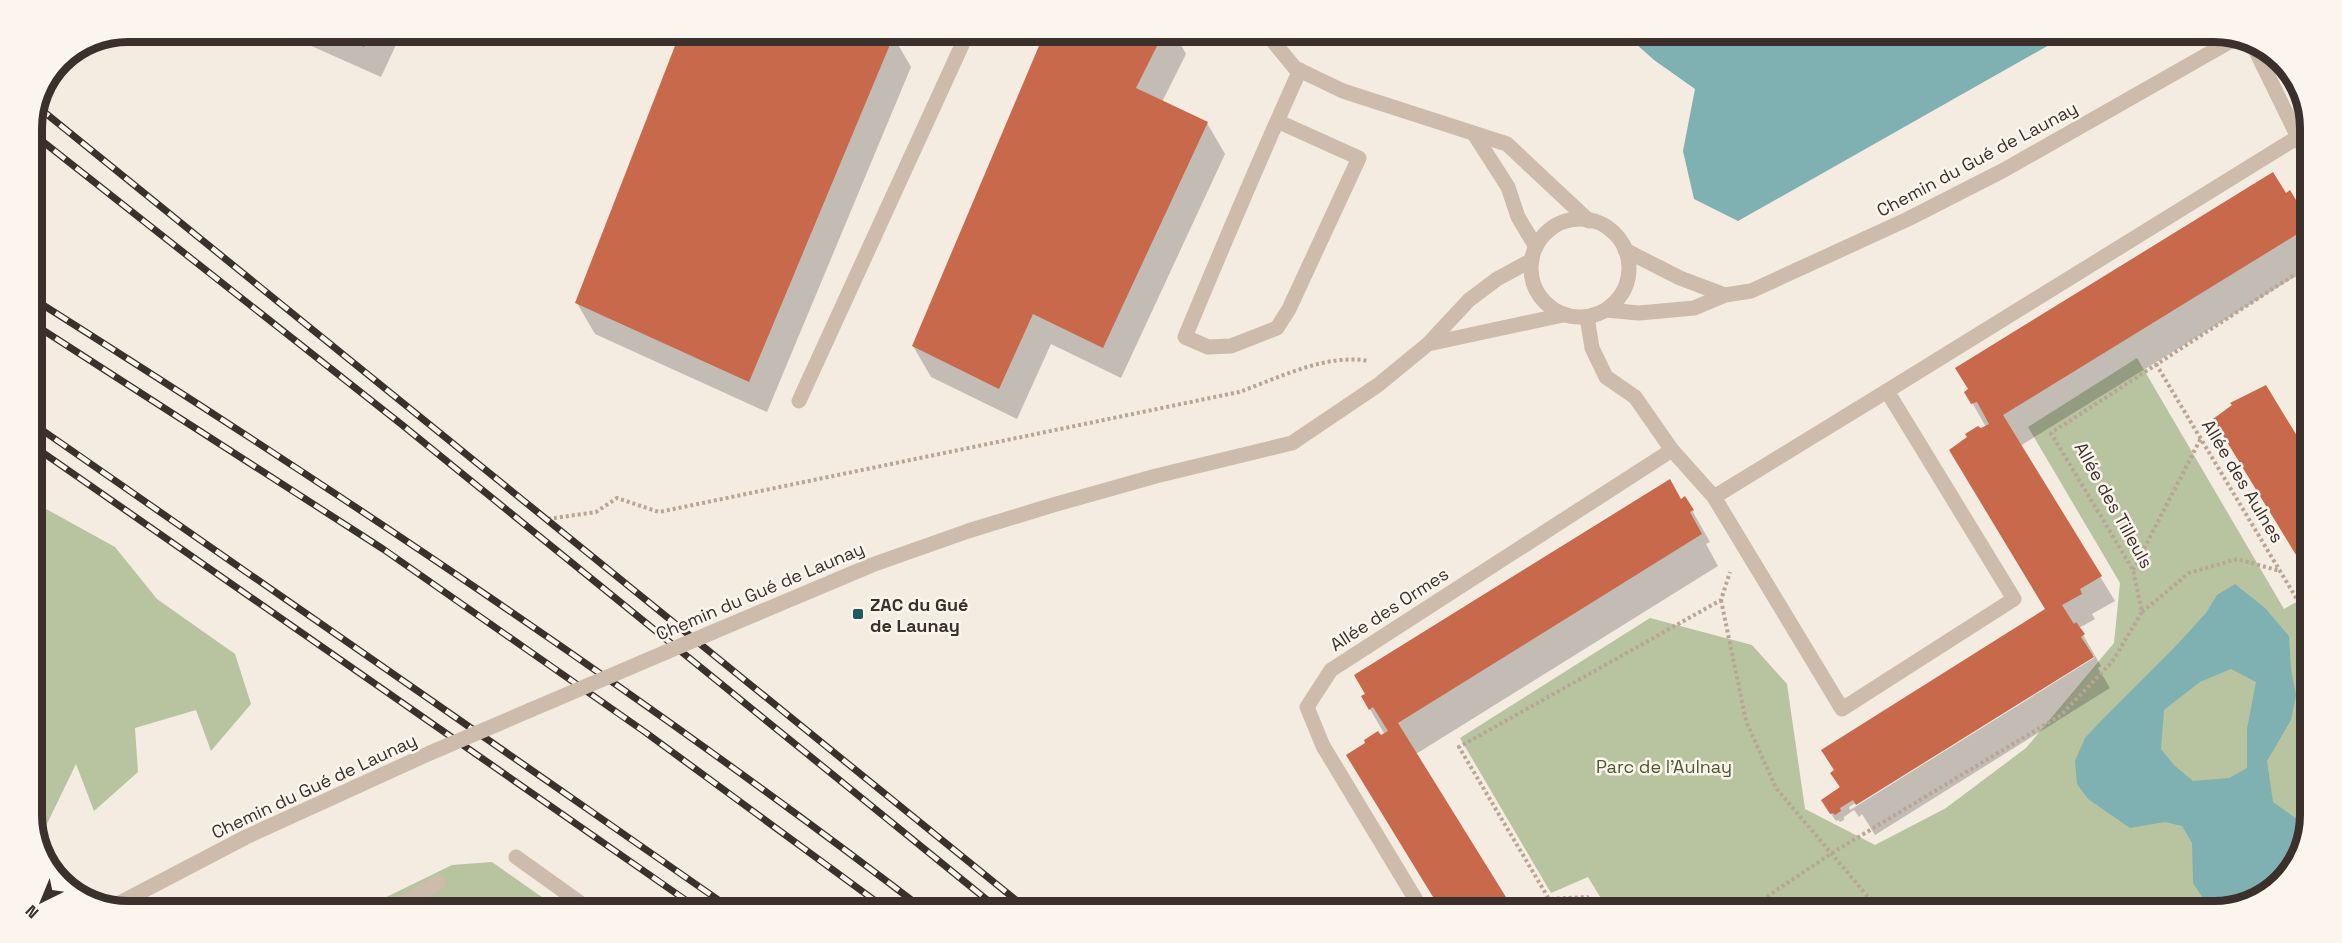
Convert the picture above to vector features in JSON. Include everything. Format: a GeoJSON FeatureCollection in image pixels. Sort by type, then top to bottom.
{"type":"FeatureCollection","features":[{"type":"Feature","properties":{"kind":"street"},"geometry":{"type":"LineString","coordinates":[[799,401],[963,42]]}},
{"type":"Feature","properties":{"kind":"street"},"geometry":{"type":"LineString","coordinates":[[1274,42],[1295,68],[1343,91],[1507,144],[1589,220],[1604,226],[1616,237],[1625,250],[1628,266],[1622,293],[1606,310],[1587,317],[1563,315],[1551,308],[1538,293],[1531,274],[1534,253],[1543,236],[1564,222],[1589,220]]}},
{"type":"Feature","properties":{"kind":"street","name":"Chemin du Gué de Launay"},"geometry":{"type":"LineString","coordinates":[[1606,310],[1639,313],[1694,308],[1725,295],[1751,291],[1919,213],[2004,170],[2222,43]]}},
{"type":"Feature","properties":{"kind":"street"},"geometry":{"type":"LineString","coordinates":[[2258,54],[2300,141]]}},
{"type":"Feature","properties":{"kind":"street"},"geometry":{"type":"LineString","coordinates":[[1277,121],[1359,158],[1289,309],[1277,328],[1231,346],[1208,347],[1185,338],[1277,121],[1300,70]]}},
{"type":"Feature","properties":{"kind":"street"},"geometry":{"type":"LineString","coordinates":[[1474,134],[1509,187],[1518,217],[1534,253]]}},
{"type":"Feature","properties":{"kind":"street"},"geometry":{"type":"LineString","coordinates":[[1714,497],[2298,137]]}},
{"type":"Feature","properties":{"kind":"street"},"geometry":{"type":"LineString","coordinates":[[1625,250],[1680,278],[1725,295]]}},
{"type":"Feature","properties":{"kind":"street","name":"Chemin du Gué de Launay"},"geometry":{"type":"LineString","coordinates":[[124,901],[246,837],[430,753],[872,565],[1053,504],[1292,443],[1401,367],[1428,344],[1468,300],[1534,253]]}},
{"type":"Feature","properties":{"kind":"street","name":"Chemin du Gué de Launay"},"geometry":{"type":"LineString","coordinates":[[1428,344],[1563,315]]}},
{"type":"Feature","properties":{"kind":"street"},"geometry":{"type":"LineString","coordinates":[[1587,317],[1592,348],[1606,377],[1635,397],[1671,450],[1714,497],[1842,709],[2014,599],[1887,391]]}},
{"type":"Feature","properties":{"kind":"street","name":"Allée des Ormes"},"geometry":{"type":"LineString","coordinates":[[1417,901],[1323,746],[1307,707],[1331,670],[1671,450]]}},
{"type":"Feature","properties":{"kind":"street"},"geometry":{"type":"LineString","coordinates":[[516,857],[576,901]]}},
{"type":"Feature","properties":{"kind":"street"},"geometry":{"type":"LineString","coordinates":[[405,901],[438,883]]}},
{"type":"Feature","properties":{"kind":"path","name":"Allée des Tilleuls"},"geometry":{"type":"LineString","coordinates":[[2142,612],[2133,570],[2051,433],[2294,275],[2300,277]]}},
{"type":"Feature","properties":{"kind":"path"},"geometry":{"type":"LineString","coordinates":[[548,519],[596,512],[617,498],[659,512],[670,510],[1239,392],[1323,363],[1356,359],[1401,367]]}},
{"type":"Feature","properties":{"kind":"path","name":"Allée des Aulnes"},"geometry":{"type":"LineString","coordinates":[[2156,364],[2300,600]]}},
{"type":"Feature","properties":{"kind":"path"},"geometry":{"type":"LineString","coordinates":[[2133,570],[2200,438]]}},
{"type":"Feature","properties":{"kind":"path"},"geometry":{"type":"LineString","coordinates":[[1739,540],[1721,600],[1746,721],[1776,788],[1869,898],[1877,901]]}},
{"type":"Feature","properties":{"kind":"path"},"geometry":{"type":"LineString","coordinates":[[1760,901],[1832,853],[2061,715],[2112,662],[2142,612],[2189,573],[2237,559],[2281,571]]}},
{"type":"Feature","properties":{"kind":"path"},"geometry":{"type":"LineString","coordinates":[[1589,901],[1587,897],[1549,899],[1459,747],[1721,600]]}},
{"type":"Feature","properties":{"kind":"green space","name":"Parc de l'Aulnay"},"geometry":{"type":"Polygon","coordinates":[[[2137,358],[2284,609],[2300,600],[2300,815],[2291,853],[2275,876],[2252,892],[2231,899],[2214,901],[1603,901],[1588,877],[1551,893],[1460,738],[1650,618],[1752,645],[1787,684],[1805,809],[1875,845],[1946,808],[2026,748],[2114,643],[2120,583],[2028,427],[2137,358]]]}},
{"type":"Feature","properties":{"kind":"green space"},"geometry":{"type":"Polygon","coordinates":[[[42,507],[115,547],[157,599],[235,654],[251,704],[211,751],[196,710],[135,728],[138,772],[94,811],[76,764],[44,830],[42,821],[42,507]]]}},
{"type":"Feature","properties":{"kind":"green space"},"geometry":{"type":"Polygon","coordinates":[[[492,862],[547,901],[378,901],[452,865],[492,862]]]}},
{"type":"Feature","properties":{"kind":"water"},"geometry":{"type":"Polygon","coordinates":[[[1634,42],[2054,42],[1738,221],[1694,199],[1683,151],[1695,89],[1654,60],[1634,42]]]}},
{"type":"Feature","properties":{"kind":"water"},"geometry":{"type":"Polygon","coordinates":[[[2235,584],[2265,608],[2289,636],[2291,669],[2296,695],[2291,720],[2267,761],[2273,802],[2299,821],[2295,843],[2282,867],[2262,887],[2242,896],[2214,901],[2205,901],[2193,883],[2192,843],[2182,826],[2165,822],[2130,828],[2088,799],[2077,784],[2075,761],[2085,738],[2206,613],[2217,595],[2235,584]],[[2231,669],[2200,682],[2164,710],[2161,749],[2174,765],[2193,781],[2229,778],[2247,768],[2247,729],[2256,682],[2231,669]]]}},
{"type":"Feature","properties":{"kind":"building"},"geometry":{"type":"Polygon","coordinates":[[[353,42],[366,42],[364,47],[353,42]]]}},
{"type":"Feature","properties":{"kind":"building"},"geometry":{"type":"Polygon","coordinates":[[[676,42],[891,42],[749,382],[575,303],[676,42]]]}},
{"type":"Feature","properties":{"kind":"building"},"geometry":{"type":"Polygon","coordinates":[[[1041,42],[1159,42],[1136,88],[1208,122],[1103,348],[1033,314],[999,389],[912,346],[1041,42]]]}},
{"type":"Feature","properties":{"kind":"building"},"geometry":{"type":"Polygon","coordinates":[[[2273,172],[2286,193],[2290,190],[2300,204],[2300,232],[2003,415],[2102,576],[2080,589],[2082,594],[2062,605],[2074,624],[2076,622],[2085,634],[2081,637],[2094,657],[1856,805],[1853,800],[1840,808],[1841,811],[1835,815],[1830,814],[1821,800],[1840,787],[1830,773],[1834,770],[1821,750],[2045,609],[1949,450],[1967,437],[1965,434],[1978,426],[1981,428],[1989,424],[1977,402],[1971,404],[1964,392],[1968,389],[1955,368],[2273,172]]]}},
{"type":"Feature","properties":{"kind":"building"},"geometry":{"type":"Polygon","coordinates":[[[2266,385],[2300,441],[2300,562],[2213,419],[2232,405],[2230,403],[2266,385]]]}},
{"type":"Feature","properties":{"kind":"building"},"geometry":{"type":"Polygon","coordinates":[[[1670,479],[1681,499],[1685,496],[1694,510],[1690,512],[1702,534],[1398,723],[1508,901],[1435,901],[1346,755],[1378,731],[1381,735],[1388,731],[1373,707],[1369,710],[1361,696],[1365,694],[1354,675],[1670,479]]]}},
{"type":"Feature","properties":{"kind":"railway"},"geometry":{"type":"LineString","coordinates":[[44,112],[1017,901]]}},
{"type":"Feature","properties":{"kind":"railway"},"geometry":{"type":"LineString","coordinates":[[42,141],[401,424],[988,901]]}},
{"type":"Feature","properties":{"kind":"railway"},"geometry":{"type":"LineString","coordinates":[[42,304],[146,370],[484,593],[705,748],[913,901]]}},
{"type":"Feature","properties":{"kind":"railway"},"geometry":{"type":"LineString","coordinates":[[42,329],[383,549],[645,732],[875,901]]}},
{"type":"Feature","properties":{"kind":"railway"},"geometry":{"type":"LineString","coordinates":[[42,430],[720,901]]}},
{"type":"Feature","properties":{"kind":"railway"},"geometry":{"type":"LineString","coordinates":[[42,452],[687,901]]}},
{"type":"Feature","properties":{"kind":"place","name":"ZAC du Gué de Launay"},"geometry":{"type":"Point","coordinates":[858,614]}}]}
